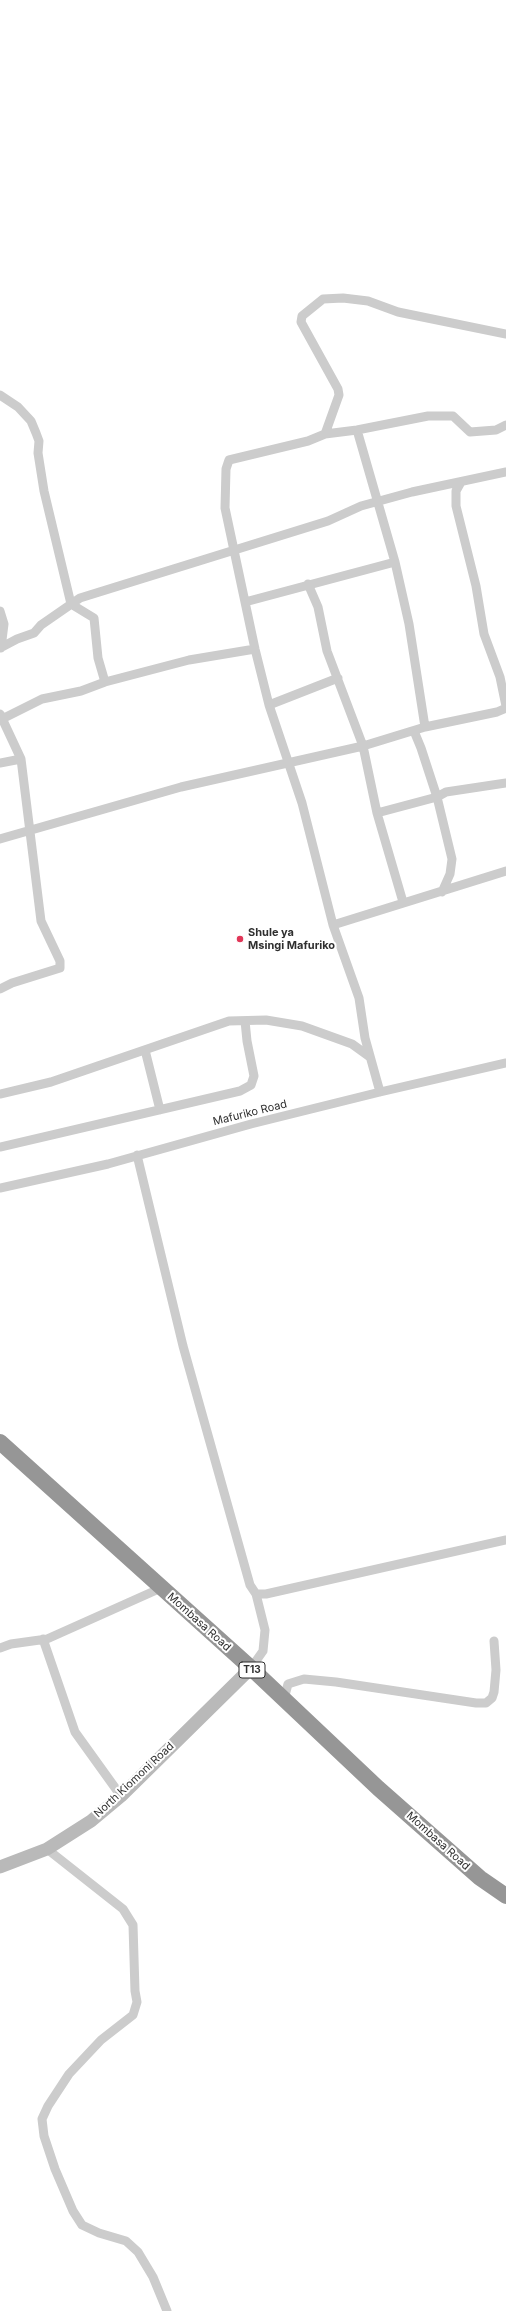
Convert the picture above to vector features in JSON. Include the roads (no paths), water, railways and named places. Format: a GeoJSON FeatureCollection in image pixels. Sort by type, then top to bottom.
{"type":"FeatureCollection","features":[{"type":"Feature","properties":{"kind":"highway","name":"Mombasa Road"},"geometry":{"type":"LineString","coordinates":[[0,1442],[251,1668],[378,1788],[468,1868],[506,1896]]}},
{"type":"Feature","properties":{"kind":"main road","name":"North Kiomoni Road"},"geometry":{"type":"LineString","coordinates":[[0,1867],[47,1849],[91,1821],[121,1796],[251,1668]]}},
{"type":"Feature","properties":{"kind":"street"},"geometry":{"type":"LineString","coordinates":[[325,434],[339,396],[338,389],[300,322],[302,316],[323,299],[343,298],[368,302],[398,312],[506,334]]}},
{"type":"Feature","properties":{"kind":"street"},"geometry":{"type":"LineString","coordinates":[[0,395],[18,407],[31,421],[39,441],[38,454],[44,491],[71,604],[94,618],[98,658],[105,682]]}},
{"type":"Feature","properties":{"kind":"street"},"geometry":{"type":"LineString","coordinates":[[380,1092],[365,1038],[359,998],[333,925],[302,803],[269,705],[254,649],[225,508],[226,469],[229,460],[308,441],[325,434],[358,430],[428,416],[453,416],[470,432],[496,430],[506,425]]}},
{"type":"Feature","properties":{"kind":"street"},"geometry":{"type":"LineString","coordinates":[[358,430],[395,562],[409,624],[425,727]]}},
{"type":"Feature","properties":{"kind":"street"},"geometry":{"type":"LineString","coordinates":[[0,648],[17,639],[34,633],[41,625],[80,598],[119,587],[144,577],[233,548],[328,521],[361,506],[506,472]]}},
{"type":"Feature","properties":{"kind":"street"},"geometry":{"type":"LineString","coordinates":[[0,839],[181,787],[363,746],[425,727],[497,712],[506,707],[500,677],[484,634],[476,586],[456,506],[456,491],[461,482]]}},
{"type":"Feature","properties":{"kind":"street"},"geometry":{"type":"LineString","coordinates":[[245,602],[395,562]]}},
{"type":"Feature","properties":{"kind":"street"},"geometry":{"type":"LineString","coordinates":[[308,584],[318,608],[327,651],[363,746],[377,813],[403,902]]}},
{"type":"Feature","properties":{"kind":"street"},"geometry":{"type":"LineString","coordinates":[[0,611],[4,624],[0,648]]}},
{"type":"Feature","properties":{"kind":"street"},"geometry":{"type":"LineString","coordinates":[[0,989],[12,983],[60,968],[60,961],[40,921],[21,760],[1,716],[42,699],[81,691],[105,682],[189,660],[254,649]]}},
{"type":"Feature","properties":{"kind":"street"},"geometry":{"type":"LineString","coordinates":[[269,705],[338,678]]}},
{"type":"Feature","properties":{"kind":"street"},"geometry":{"type":"LineString","coordinates":[[414,731],[437,797],[452,859],[450,874],[442,892]]}},
{"type":"Feature","properties":{"kind":"street"},"geometry":{"type":"LineString","coordinates":[[0,763],[21,760]]}},
{"type":"Feature","properties":{"kind":"street"},"geometry":{"type":"LineString","coordinates":[[377,813],[437,797],[446,792],[506,783]]}},
{"type":"Feature","properties":{"kind":"street"},"geometry":{"type":"LineString","coordinates":[[333,925],[506,871]]}},
{"type":"Feature","properties":{"kind":"street"},"geometry":{"type":"LineString","coordinates":[[0,1094],[51,1082],[229,1021],[266,1020],[302,1026],[352,1044],[370,1057]]}},
{"type":"Feature","properties":{"kind":"street"},"geometry":{"type":"LineString","coordinates":[[0,1147],[240,1091],[251,1085],[254,1076],[254,1066],[247,1041],[245,1021]]}},
{"type":"Feature","properties":{"kind":"street"},"geometry":{"type":"LineString","coordinates":[[145,1050],[160,1110]]}},
{"type":"Feature","properties":{"kind":"street","name":"Mafuriko Road"},"geometry":{"type":"LineString","coordinates":[[0,1188],[108,1164],[137,1155],[380,1092],[506,1063]]}},
{"type":"Feature","properties":{"kind":"street"},"geometry":{"type":"LineString","coordinates":[[137,1155],[183,1346],[250,1585],[256,1594],[266,1630],[263,1651],[251,1668]]}},
{"type":"Feature","properties":{"kind":"street"},"geometry":{"type":"LineString","coordinates":[[256,1594],[266,1594],[506,1540]]}},
{"type":"Feature","properties":{"kind":"street"},"geometry":{"type":"LineString","coordinates":[[0,1648],[10,1644],[43,1639],[161,1588]]}},
{"type":"Feature","properties":{"kind":"street"},"geometry":{"type":"LineString","coordinates":[[43,1639],[75,1732],[121,1796]]}},
{"type":"Feature","properties":{"kind":"street"},"geometry":{"type":"LineString","coordinates":[[284,1699],[288,1684],[304,1680],[336,1682],[476,1703],[486,1703],[492,1698],[494,1692],[496,1670],[494,1641]]}},
{"type":"Feature","properties":{"kind":"street"},"geometry":{"type":"LineString","coordinates":[[47,1849],[123,1909],[133,1925],[135,1992],[137,2002],[133,2015],[101,2040],[69,2074],[48,2106],[42,2119],[44,2136],[55,2169],[73,2211],[82,2225],[126,2241],[138,2252],[153,2277],[167,2311]]}},
{"type":"Feature","properties":{"kind":"place","name":"Shule ya Msingi Mafuriko"},"geometry":{"type":"Point","coordinates":[240,939]}}]}
